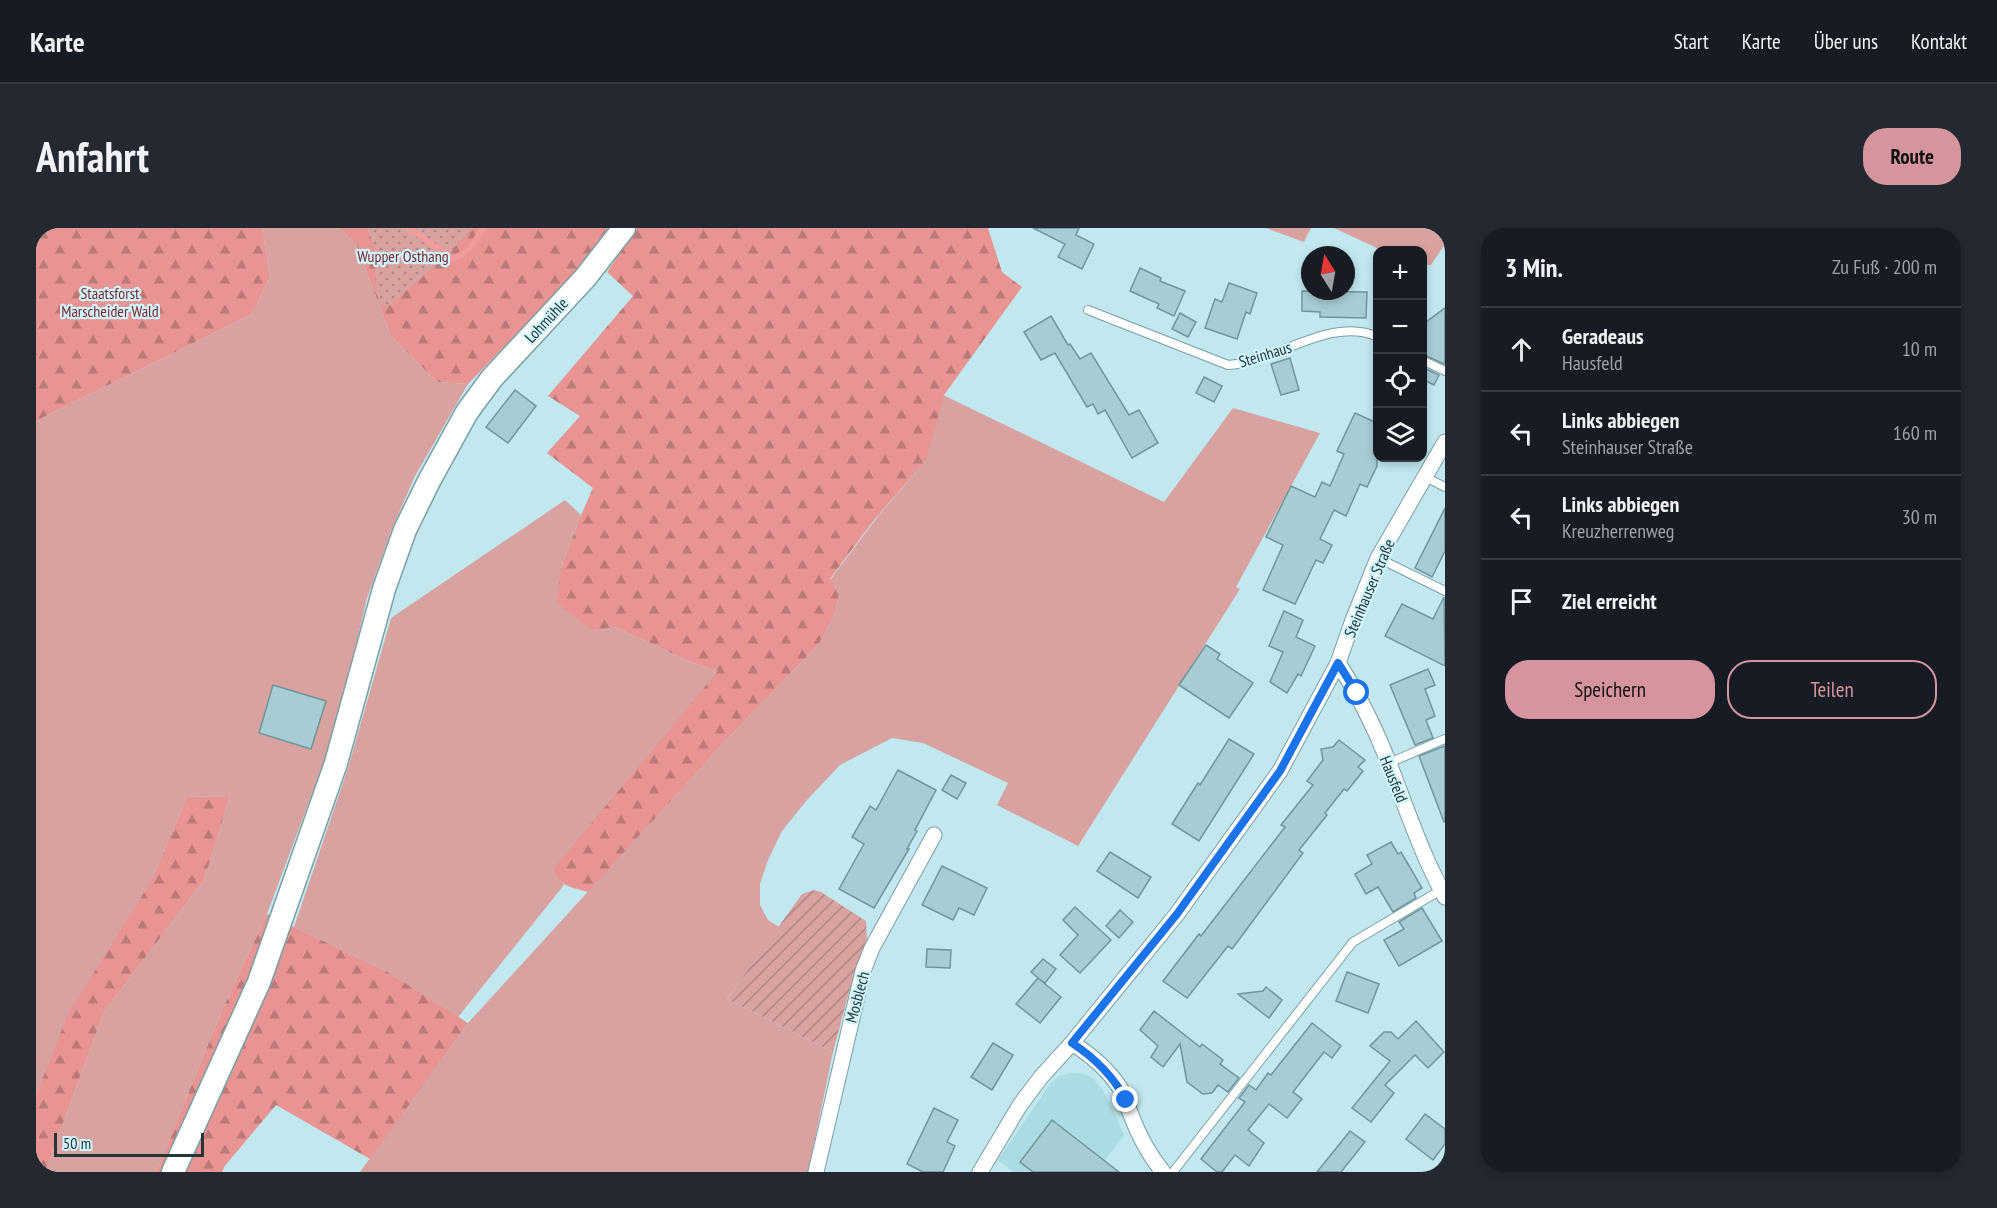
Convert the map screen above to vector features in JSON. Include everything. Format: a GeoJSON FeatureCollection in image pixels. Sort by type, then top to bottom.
{"type":"FeatureCollection","features":[{"type":"Feature","properties":{"kind":"main road","name":"Lohmühle"},"geometry":{"type":"LineString","coordinates":[[173,1172],[258,982],[336,763],[384,589],[405,530],[467,412],[492,378],[585,278],[624,228]]}},
{"type":"Feature","properties":{"kind":"street","name":"Steinhauser Straße"},"geometry":{"type":"LineString","coordinates":[[980,1172],[1020,1105],[1177,914],[1280,771],[1338,663],[1378,558],[1445,442]]}},
{"type":"Feature","properties":{"kind":"street","name":"Hausfeld"},"geometry":{"type":"LineString","coordinates":[[1338,663],[1357,693],[1389,763],[1424,857],[1443,894]]}},
{"type":"Feature","properties":{"kind":"street","name":"Mosblech"},"geometry":{"type":"LineString","coordinates":[[816,1172],[863,971],[872,948],[934,835]]}},
{"type":"Feature","properties":{"kind":"street"},"geometry":{"type":"LineString","coordinates":[[1072,1043],[1088,1053],[1119,1087],[1141,1140],[1163,1172]]}},
{"type":"Feature","properties":{"kind":"lane","name":"Steinhaus"},"geometry":{"type":"LineString","coordinates":[[1088,310],[1228,365],[1262,358],[1321,336],[1342,331],[1361,331],[1373,336]]}},
{"type":"Feature","properties":{"kind":"lane"},"geometry":{"type":"LineString","coordinates":[[1427,362],[1445,371]]}},
{"type":"Feature","properties":{"kind":"lane"},"geometry":{"type":"LineString","coordinates":[[1425,477],[1445,487]]}},
{"type":"Feature","properties":{"kind":"lane"},"geometry":{"type":"LineString","coordinates":[[1378,558],[1445,591]]}},
{"type":"Feature","properties":{"kind":"lane"},"geometry":{"type":"LineString","coordinates":[[1389,763],[1445,739]]}},
{"type":"Feature","properties":{"kind":"lane"},"geometry":{"type":"LineString","coordinates":[[1173,1172],[1353,942],[1443,894]]}},
{"type":"Feature","properties":{"kind":"shaded area"},"geometry":{"type":"Polygon","coordinates":[[[1082,1073],[1093,1078],[1110,1103],[1124,1135],[1096,1172],[1014,1172],[998,1160],[1050,1084],[1059,1076],[1082,1073]]]}},
{"type":"Feature","properties":{"kind":"green space","name":"Staatsforst Marscheider Wald"},"geometry":{"type":"Polygon","coordinates":[[[36,228],[262,228],[270,277],[252,314],[36,421],[36,228]]]}},
{"type":"Feature","properties":{"kind":"green space"},"geometry":{"type":"Polygon","coordinates":[[[262,228],[339,228],[357,246],[391,336],[437,382],[468,384],[415,476],[392,529],[367,598],[349,675],[325,759],[267,914],[223,1008],[156,1172],[45,1172],[104,1012],[204,880],[230,796],[187,797],[151,881],[69,1014],[36,1095],[36,421],[252,314],[270,277],[262,228]]]}},
{"type":"Feature","properties":{"kind":"green space"},"geometry":{"type":"Polygon","coordinates":[[[339,228],[608,228],[573,275],[468,384],[437,382],[391,336],[357,246],[339,228]]]}},
{"type":"Feature","properties":{"kind":"green space","name":"Wupper Osthang"},"geometry":{"type":"Polygon","coordinates":[[[367,228],[472,228],[445,257],[386,308],[383,304],[380,306],[376,288],[374,247],[367,228]]]}},
{"type":"Feature","properties":{"kind":"green space"},"geometry":{"type":"Polygon","coordinates":[[[637,228],[988,228],[1002,272],[1022,287],[944,395],[927,459],[874,520],[830,579],[839,594],[835,614],[819,644],[729,737],[588,892],[562,883],[554,868],[718,671],[693,663],[615,627],[593,631],[557,603],[561,568],[593,488],[547,453],[580,416],[548,396],[633,296],[607,272],[637,228]]]}},
{"type":"Feature","properties":{"kind":"green space"},"geometry":{"type":"Polygon","coordinates":[[[1266,228],[1311,228],[1304,242],[1266,228]]]}},
{"type":"Feature","properties":{"kind":"green space"},"geometry":{"type":"Polygon","coordinates":[[[1334,228],[1445,228],[1445,244],[1431,265],[1427,265],[1427,246],[1373,246],[1334,228]]]}},
{"type":"Feature","properties":{"kind":"green space"},"geometry":{"type":"Polygon","coordinates":[[[943,395],[1164,502],[1233,408],[1320,433],[1236,587],[1240,589],[1078,846],[997,805],[1008,783],[923,743],[892,738],[840,765],[782,831],[768,860],[760,884],[760,905],[768,920],[779,927],[727,999],[833,1052],[808,1172],[360,1172],[468,1023],[729,737],[819,644],[835,614],[839,594],[830,580],[879,515],[927,459],[943,395]]]}},
{"type":"Feature","properties":{"kind":"green space"},"geometry":{"type":"Polygon","coordinates":[[[565,500],[581,515],[561,568],[593,631],[615,627],[693,663],[719,671],[555,868],[564,885],[458,1017],[388,972],[294,927],[348,768],[391,618],[565,500]]]}},
{"type":"Feature","properties":{"kind":"green space"},"geometry":{"type":"Polygon","coordinates":[[[230,796],[204,880],[104,1012],[45,1172],[36,1172],[36,1095],[68,1014],[151,881],[187,797],[230,796]]]}},
{"type":"Feature","properties":{"kind":"green space"},"geometry":{"type":"Polygon","coordinates":[[[814,890],[821,892],[866,921],[867,941],[849,992],[833,1052],[727,999],[802,894],[814,890]]]}},
{"type":"Feature","properties":{"kind":"green space"},"geometry":{"type":"Polygon","coordinates":[[[267,914],[388,972],[468,1023],[370,1159],[276,1105],[222,1172],[156,1172],[223,1008],[267,914]]]}},
{"type":"Feature","properties":{"kind":"building"},"geometry":{"type":"Polygon","coordinates":[[[1033,228],[1079,228],[1076,235],[1094,244],[1082,269],[1058,257],[1065,244],[1033,228]]]}},
{"type":"Feature","properties":{"kind":"building"},"geometry":{"type":"Polygon","coordinates":[[[1140,268],[1161,278],[1160,281],[1185,291],[1174,316],[1157,308],[1159,304],[1130,291],[1140,268]]]}},
{"type":"Feature","properties":{"kind":"building"},"geometry":{"type":"Polygon","coordinates":[[[1229,283],[1257,293],[1250,314],[1246,312],[1237,339],[1205,328],[1215,299],[1222,302],[1229,283]]]}},
{"type":"Feature","properties":{"kind":"building"},"geometry":{"type":"Polygon","coordinates":[[[1355,292],[1367,292],[1366,318],[1320,317],[1320,312],[1302,311],[1302,300],[1355,300],[1355,292]]]}},
{"type":"Feature","properties":{"kind":"building"},"geometry":{"type":"Polygon","coordinates":[[[1445,308],[1444,364],[1427,356],[1427,321],[1445,308]]]}},
{"type":"Feature","properties":{"kind":"building"},"geometry":{"type":"Polygon","coordinates":[[[1180,313],[1196,322],[1188,337],[1172,329],[1180,313]]]}},
{"type":"Feature","properties":{"kind":"building"},"geometry":{"type":"Polygon","coordinates":[[[1051,316],[1068,345],[1070,344],[1080,359],[1091,353],[1129,415],[1139,410],[1158,443],[1132,458],[1105,410],[1098,414],[1093,404],[1087,407],[1055,353],[1041,360],[1024,332],[1051,316]]]}},
{"type":"Feature","properties":{"kind":"building"},"geometry":{"type":"Polygon","coordinates":[[[1290,358],[1299,390],[1281,395],[1271,364],[1290,358]]]}},
{"type":"Feature","properties":{"kind":"building"},"geometry":{"type":"Polygon","coordinates":[[[1427,369],[1439,375],[1434,385],[1427,382],[1427,369]]]}},
{"type":"Feature","properties":{"kind":"building"},"geometry":{"type":"Polygon","coordinates":[[[1204,377],[1222,386],[1214,402],[1196,393],[1204,377]]]}},
{"type":"Feature","properties":{"kind":"building"},"geometry":{"type":"Polygon","coordinates":[[[515,390],[536,406],[508,443],[486,427],[515,390]]]}},
{"type":"Feature","properties":{"kind":"building"},"geometry":{"type":"Polygon","coordinates":[[[1355,413],[1373,421],[1373,462],[1377,462],[1377,466],[1367,487],[1360,484],[1346,516],[1334,510],[1320,539],[1332,545],[1323,563],[1316,560],[1295,604],[1263,590],[1283,545],[1266,537],[1291,486],[1315,497],[1322,482],[1330,486],[1344,454],[1337,451],[1355,413]]]}},
{"type":"Feature","properties":{"kind":"building"},"geometry":{"type":"Polygon","coordinates":[[[1445,508],[1445,551],[1432,577],[1415,568],[1445,508]]]}},
{"type":"Feature","properties":{"kind":"building"},"geometry":{"type":"Polygon","coordinates":[[[1444,597],[1445,666],[1385,636],[1402,604],[1433,619],[1444,597]]]}},
{"type":"Feature","properties":{"kind":"building"},"geometry":{"type":"Polygon","coordinates":[[[1284,611],[1303,620],[1296,637],[1315,646],[1301,676],[1298,674],[1287,693],[1270,682],[1283,652],[1269,646],[1284,611]]]}},
{"type":"Feature","properties":{"kind":"building"},"geometry":{"type":"Polygon","coordinates":[[[1206,645],[1220,654],[1217,659],[1253,683],[1229,718],[1179,685],[1206,645]]]}},
{"type":"Feature","properties":{"kind":"building"},"geometry":{"type":"Polygon","coordinates":[[[1428,669],[1435,685],[1425,689],[1435,716],[1426,720],[1433,738],[1415,745],[1390,685],[1428,669]]]}},
{"type":"Feature","properties":{"kind":"building"},"geometry":{"type":"Polygon","coordinates":[[[273,685],[326,701],[311,749],[259,733],[273,685]]]}},
{"type":"Feature","properties":{"kind":"building"},"geometry":{"type":"Polygon","coordinates":[[[1229,739],[1254,754],[1199,841],[1172,824],[1229,739]]]}},
{"type":"Feature","properties":{"kind":"building"},"geometry":{"type":"Polygon","coordinates":[[[1339,740],[1365,760],[1358,767],[1363,771],[1347,791],[1344,789],[1325,813],[1327,815],[1299,850],[1303,853],[1232,949],[1228,946],[1187,998],[1163,981],[1199,934],[1201,936],[1285,827],[1281,825],[1313,785],[1307,781],[1323,760],[1321,749],[1333,747],[1339,740]]]}},
{"type":"Feature","properties":{"kind":"building"},"geometry":{"type":"Polygon","coordinates":[[[1445,746],[1445,822],[1444,822],[1419,756],[1445,746]]]}},
{"type":"Feature","properties":{"kind":"building"},"geometry":{"type":"Polygon","coordinates":[[[898,770],[936,790],[915,830],[917,831],[907,849],[909,849],[874,908],[839,889],[864,844],[852,837],[870,806],[876,810],[898,770]]]}},
{"type":"Feature","properties":{"kind":"building"},"geometry":{"type":"Polygon","coordinates":[[[951,775],[966,783],[957,799],[942,790],[951,775]]]}},
{"type":"Feature","properties":{"kind":"building"},"geometry":{"type":"Polygon","coordinates":[[[1391,842],[1398,854],[1401,852],[1422,888],[1414,893],[1416,898],[1393,912],[1378,887],[1366,894],[1355,874],[1372,864],[1367,855],[1391,842]]]}},
{"type":"Feature","properties":{"kind":"building"},"geometry":{"type":"Polygon","coordinates":[[[1110,852],[1151,877],[1138,898],[1097,871],[1110,852]]]}},
{"type":"Feature","properties":{"kind":"building"},"geometry":{"type":"Polygon","coordinates":[[[942,866],[987,888],[974,915],[959,908],[953,920],[922,905],[942,866]]]}},
{"type":"Feature","properties":{"kind":"building"},"geometry":{"type":"Polygon","coordinates":[[[1075,907],[1111,940],[1080,973],[1060,955],[1078,935],[1063,920],[1075,907]]]}},
{"type":"Feature","properties":{"kind":"building"},"geometry":{"type":"Polygon","coordinates":[[[1422,908],[1442,941],[1399,966],[1384,940],[1404,929],[1399,922],[1422,908]]]}},
{"type":"Feature","properties":{"kind":"building"},"geometry":{"type":"Polygon","coordinates":[[[1120,910],[1133,922],[1119,938],[1106,926],[1120,910]]]}},
{"type":"Feature","properties":{"kind":"building"},"geometry":{"type":"Polygon","coordinates":[[[927,949],[951,950],[950,968],[926,967],[927,949]]]}},
{"type":"Feature","properties":{"kind":"building"},"geometry":{"type":"Polygon","coordinates":[[[1043,959],[1056,969],[1045,983],[1031,972],[1043,959]]]}},
{"type":"Feature","properties":{"kind":"building"},"geometry":{"type":"Polygon","coordinates":[[[1347,972],[1379,984],[1368,1013],[1336,1001],[1347,972]]]}},
{"type":"Feature","properties":{"kind":"building"},"geometry":{"type":"Polygon","coordinates":[[[1038,978],[1061,997],[1040,1023],[1016,1004],[1038,978]]]}},
{"type":"Feature","properties":{"kind":"building"},"geometry":{"type":"Polygon","coordinates":[[[1266,987],[1282,1000],[1269,1018],[1238,994],[1263,991],[1266,987]]]}},
{"type":"Feature","properties":{"kind":"building"},"geometry":{"type":"Polygon","coordinates":[[[1154,1011],[1200,1047],[1202,1044],[1223,1060],[1220,1064],[1239,1078],[1228,1092],[1218,1085],[1212,1093],[1203,1094],[1187,1082],[1180,1044],[1163,1067],[1151,1057],[1158,1046],[1140,1030],[1154,1011]]]}},
{"type":"Feature","properties":{"kind":"building"},"geometry":{"type":"Polygon","coordinates":[[[1416,1021],[1444,1052],[1428,1068],[1415,1055],[1385,1085],[1394,1093],[1371,1122],[1352,1108],[1390,1061],[1370,1046],[1384,1032],[1391,1032],[1398,1039],[1416,1021]]]}},
{"type":"Feature","properties":{"kind":"building"},"geometry":{"type":"Polygon","coordinates":[[[1312,1023],[1341,1046],[1332,1058],[1324,1052],[1293,1092],[1302,1099],[1287,1118],[1269,1104],[1248,1130],[1264,1143],[1249,1166],[1235,1155],[1222,1172],[1217,1172],[1201,1159],[1245,1102],[1239,1098],[1249,1085],[1256,1090],[1268,1073],[1271,1075],[1312,1023]]]}},
{"type":"Feature","properties":{"kind":"building"},"geometry":{"type":"Polygon","coordinates":[[[993,1043],[1013,1055],[992,1090],[971,1077],[993,1043]]]}},
{"type":"Feature","properties":{"kind":"building"},"geometry":{"type":"Polygon","coordinates":[[[934,1108],[958,1120],[947,1142],[955,1146],[943,1172],[923,1172],[907,1164],[934,1108]]]}},
{"type":"Feature","properties":{"kind":"building"},"geometry":{"type":"Polygon","coordinates":[[[1425,1114],[1445,1129],[1445,1144],[1433,1160],[1406,1139],[1425,1114]]]}},
{"type":"Feature","properties":{"kind":"building"},"geometry":{"type":"Polygon","coordinates":[[[1052,1120],[1119,1172],[1033,1172],[1020,1162],[1052,1120]]]}},
{"type":"Feature","properties":{"kind":"building"},"geometry":{"type":"Polygon","coordinates":[[[1350,1131],[1365,1142],[1341,1172],[1317,1172],[1350,1131]]]}},
{"type":"Feature","properties":{"kind":"waterway"},"geometry":{"type":"LineString","coordinates":[[409,228],[453,259],[471,247],[483,228]]}},
{"type":"Feature","properties":{"kind":"route"},"geometry":{"type":"LineString","coordinates":[[1126,1100],[1105,1069],[1088,1053],[1072,1043],[1177,914],[1280,771],[1338,663],[1357,693]]}}]}
